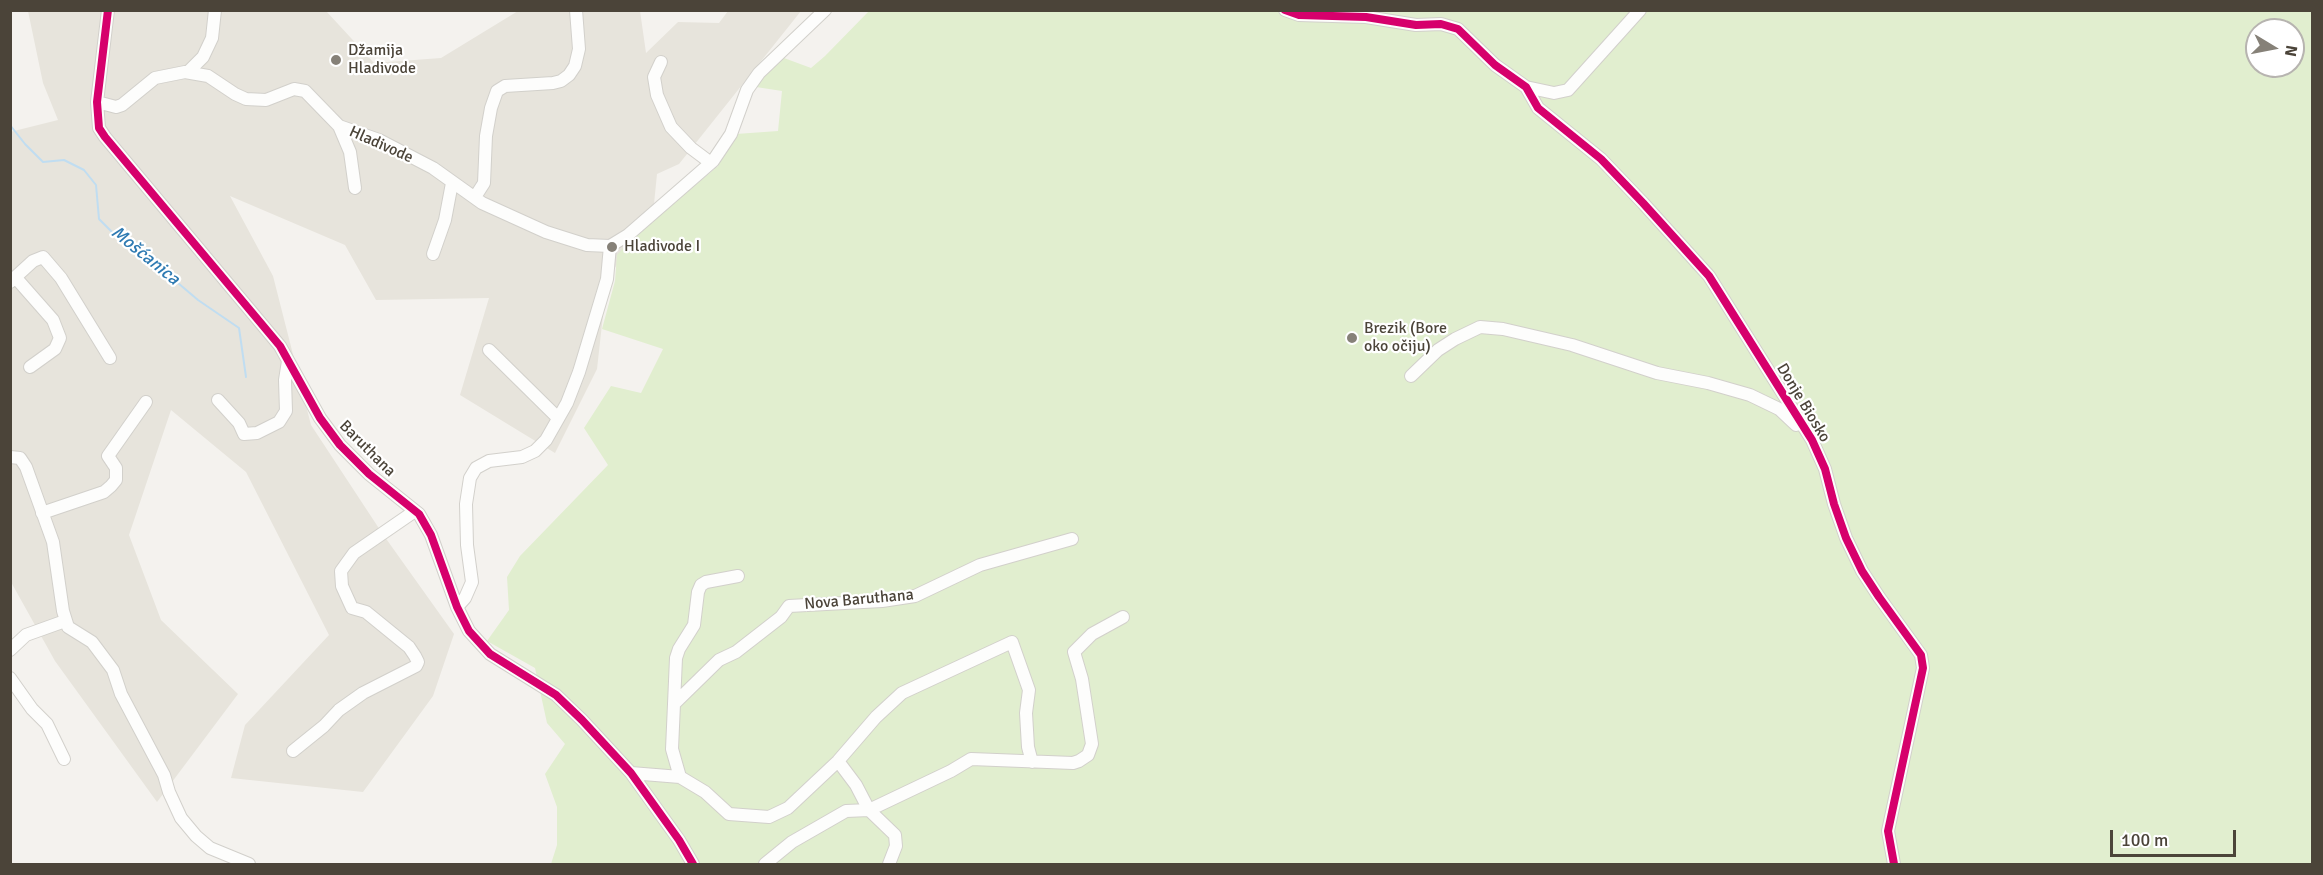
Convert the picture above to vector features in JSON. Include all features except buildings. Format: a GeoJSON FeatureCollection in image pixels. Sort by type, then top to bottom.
{"type":"FeatureCollection","features":[{"type":"Feature","properties":{"kind":"street","name":"Baruthana"},"geometry":{"type":"LineString","coordinates":[[108,10],[97,102],[99,128],[105,137],[280,346],[320,418],[340,445],[369,474],[415,511],[431,535],[457,607],[469,631],[480,645],[490,654],[556,695],[582,720],[631,774],[679,840],[693,864]]}},
{"type":"Feature","properties":{"kind":"street"},"geometry":{"type":"LineString","coordinates":[[97,102],[116,107],[122,105],[155,78],[188,72],[203,57],[212,38],[214,10]]}},
{"type":"Feature","properties":{"kind":"street"},"geometry":{"type":"LineString","coordinates":[[475,197],[484,183],[486,136],[497,91],[505,86],[553,83],[569,75],[575,66],[579,49],[576,10]]}},
{"type":"Feature","properties":{"kind":"street"},"geometry":{"type":"LineString","coordinates":[[457,607],[465,598],[472,582],[467,545],[466,504],[470,478],[476,468],[489,461],[522,457],[535,451],[546,440],[579,372],[602,302],[610,246],[628,235],[711,163],[724,148],[747,90],[759,73],[825,10]]}},
{"type":"Feature","properties":{"kind":"street"},"geometry":{"type":"LineString","coordinates":[[1286,10],[1299,15],[1366,16],[1396,20],[1406,24],[1450,26],[1458,30],[1495,65],[1526,87],[1554,93],[1568,90],[1640,10]]}},
{"type":"Feature","properties":{"kind":"street"},"geometry":{"type":"LineString","coordinates":[[661,62],[654,77],[657,95],[671,127],[691,148],[711,163]]}},
{"type":"Feature","properties":{"kind":"street","name":"Hladivode"},"geometry":{"type":"LineString","coordinates":[[188,72],[208,76],[219,85],[246,99],[266,100],[294,88],[305,91],[339,126],[379,140],[433,168],[482,203],[546,232],[587,245],[610,246]]}},
{"type":"Feature","properties":{"kind":"street","name":"Donje Biosko"},"geometry":{"type":"LineString","coordinates":[[1526,87],[1538,108],[1601,159],[1709,276],[1812,440],[1825,469],[1846,538],[1862,571],[1878,597],[1922,655],[1923,668],[1888,831],[1894,864]]}},
{"type":"Feature","properties":{"kind":"street"},"geometry":{"type":"LineString","coordinates":[[339,126],[350,152],[355,188]]}},
{"type":"Feature","properties":{"kind":"street"},"geometry":{"type":"LineString","coordinates":[[433,254],[445,220],[452,183]]}},
{"type":"Feature","properties":{"kind":"street"},"geometry":{"type":"LineString","coordinates":[[30,367],[55,349],[60,338],[53,320],[13,280],[33,261],[43,257],[61,278],[110,358]]}},
{"type":"Feature","properties":{"kind":"street"},"geometry":{"type":"LineString","coordinates":[[1411,376],[1438,350],[1455,339],[1480,327],[1503,328],[1572,345],[1657,373],[1750,394],[1779,409],[1812,440]]}},
{"type":"Feature","properties":{"kind":"street"},"geometry":{"type":"LineString","coordinates":[[489,350],[559,416]]}},
{"type":"Feature","properties":{"kind":"street"},"geometry":{"type":"LineString","coordinates":[[218,400],[239,423],[244,435],[257,433],[279,422],[286,411],[285,380],[288,361]]}},
{"type":"Feature","properties":{"kind":"street"},"geometry":{"type":"LineString","coordinates":[[42,513],[104,492],[111,486],[116,480],[116,468],[108,456],[146,402]]}},
{"type":"Feature","properties":{"kind":"street"},"geometry":{"type":"LineString","coordinates":[[10,457],[20,458],[26,467],[53,542],[65,621],[68,627],[92,642],[113,670],[121,694],[161,767],[181,818],[195,836],[210,848],[249,864]]}},
{"type":"Feature","properties":{"kind":"street"},"geometry":{"type":"LineString","coordinates":[[293,751],[324,726],[339,710],[363,693],[416,666],[418,662],[409,647],[366,612],[352,608],[342,586],[341,572],[354,553],[415,511]]}},
{"type":"Feature","properties":{"kind":"street","name":"Nova Baruthana"},"geometry":{"type":"LineString","coordinates":[[674,704],[719,660],[736,652],[781,617],[789,606],[882,601],[915,596],[981,565],[1072,539]]}},
{"type":"Feature","properties":{"kind":"street"},"geometry":{"type":"LineString","coordinates":[[680,777],[672,749],[676,658],[694,625],[701,585],[738,576]]}},
{"type":"Feature","properties":{"kind":"street"},"geometry":{"type":"LineString","coordinates":[[765,864],[792,842],[846,811],[869,810],[971,759],[1073,763],[1079,761],[1092,750],[1082,679],[1074,652],[1092,634],[1123,617]]}},
{"type":"Feature","properties":{"kind":"street"},"geometry":{"type":"LineString","coordinates":[[10,650],[27,635],[65,621]]}},
{"type":"Feature","properties":{"kind":"street"},"geometry":{"type":"LineString","coordinates":[[631,774],[680,777],[705,792],[729,814],[769,817],[788,808],[838,761],[876,717],[902,693],[1012,642],[1029,690],[1026,713],[1028,747],[1032,762]]}},
{"type":"Feature","properties":{"kind":"street"},"geometry":{"type":"LineString","coordinates":[[10,678],[32,710],[47,724],[64,759]]}},
{"type":"Feature","properties":{"kind":"street"},"geometry":{"type":"LineString","coordinates":[[838,761],[856,785],[869,810],[895,835],[896,846],[890,864]]}},
{"type":"Feature","properties":{"kind":"shaded area"},"geometry":{"type":"Polygon","coordinates":[[[304,10],[327,12],[374,63],[441,58],[518,11],[640,11],[646,53],[678,22],[719,23],[728,11],[801,11],[679,164],[657,174],[653,214],[607,279],[597,369],[555,453],[460,395],[489,298],[376,300],[345,245],[230,196],[273,276],[311,425],[382,533],[454,634],[433,696],[363,792],[231,778],[245,725],[329,635],[246,472],[171,410],[129,535],[161,620],[238,694],[157,802],[55,661],[11,582],[10,132],[58,120],[43,83],[28,11],[304,10]]]}},
{"type":"Feature","properties":{"kind":"green space"},"geometry":{"type":"Polygon","coordinates":[[[869,11],[2312,11],[2312,864],[551,864],[557,845],[557,807],[545,774],[565,744],[547,723],[535,668],[487,641],[509,610],[507,577],[520,556],[608,465],[584,428],[611,386],[641,393],[663,349],[602,329],[615,281],[617,255],[633,237],[718,166],[736,134],[778,131],[782,91],[756,87],[764,75],[784,58],[811,68],[869,11]]]}},
{"type":"Feature","properties":{"kind":"waterway","name":"Mošćanica"},"geometry":{"type":"LineString","coordinates":[[10,125],[43,162],[64,160],[84,170],[96,185],[99,219],[116,236],[132,244],[198,300],[239,328],[246,377]]}},
{"type":"Feature","properties":{"kind":"cycle path"},"geometry":{"type":"LineString","coordinates":[[108,10],[97,102],[99,128],[105,137],[280,346],[320,418],[340,445],[369,474],[419,514],[431,535],[457,607],[469,631],[490,654],[556,695],[582,720],[631,773],[679,840],[693,864]]}},
{"type":"Feature","properties":{"kind":"cycle path"},"geometry":{"type":"LineString","coordinates":[[1285,10],[1299,15],[1366,17],[1416,25],[1441,24],[1458,29],[1495,65],[1526,87],[1538,108],[1601,159],[1709,276],[1812,440],[1825,469],[1846,538],[1862,571],[1921,655],[1923,668],[1888,831],[1894,864]]}},
{"type":"Feature","properties":{"kind":"place","name":"Džamija Hladivode"},"geometry":{"type":"Point","coordinates":[336,60]}},
{"type":"Feature","properties":{"kind":"place","name":"Hladivode I"},"geometry":{"type":"Point","coordinates":[612,247]}},
{"type":"Feature","properties":{"kind":"place","name":"Brezik (Bore oko očiju)"},"geometry":{"type":"Point","coordinates":[1352,338]}}]}
